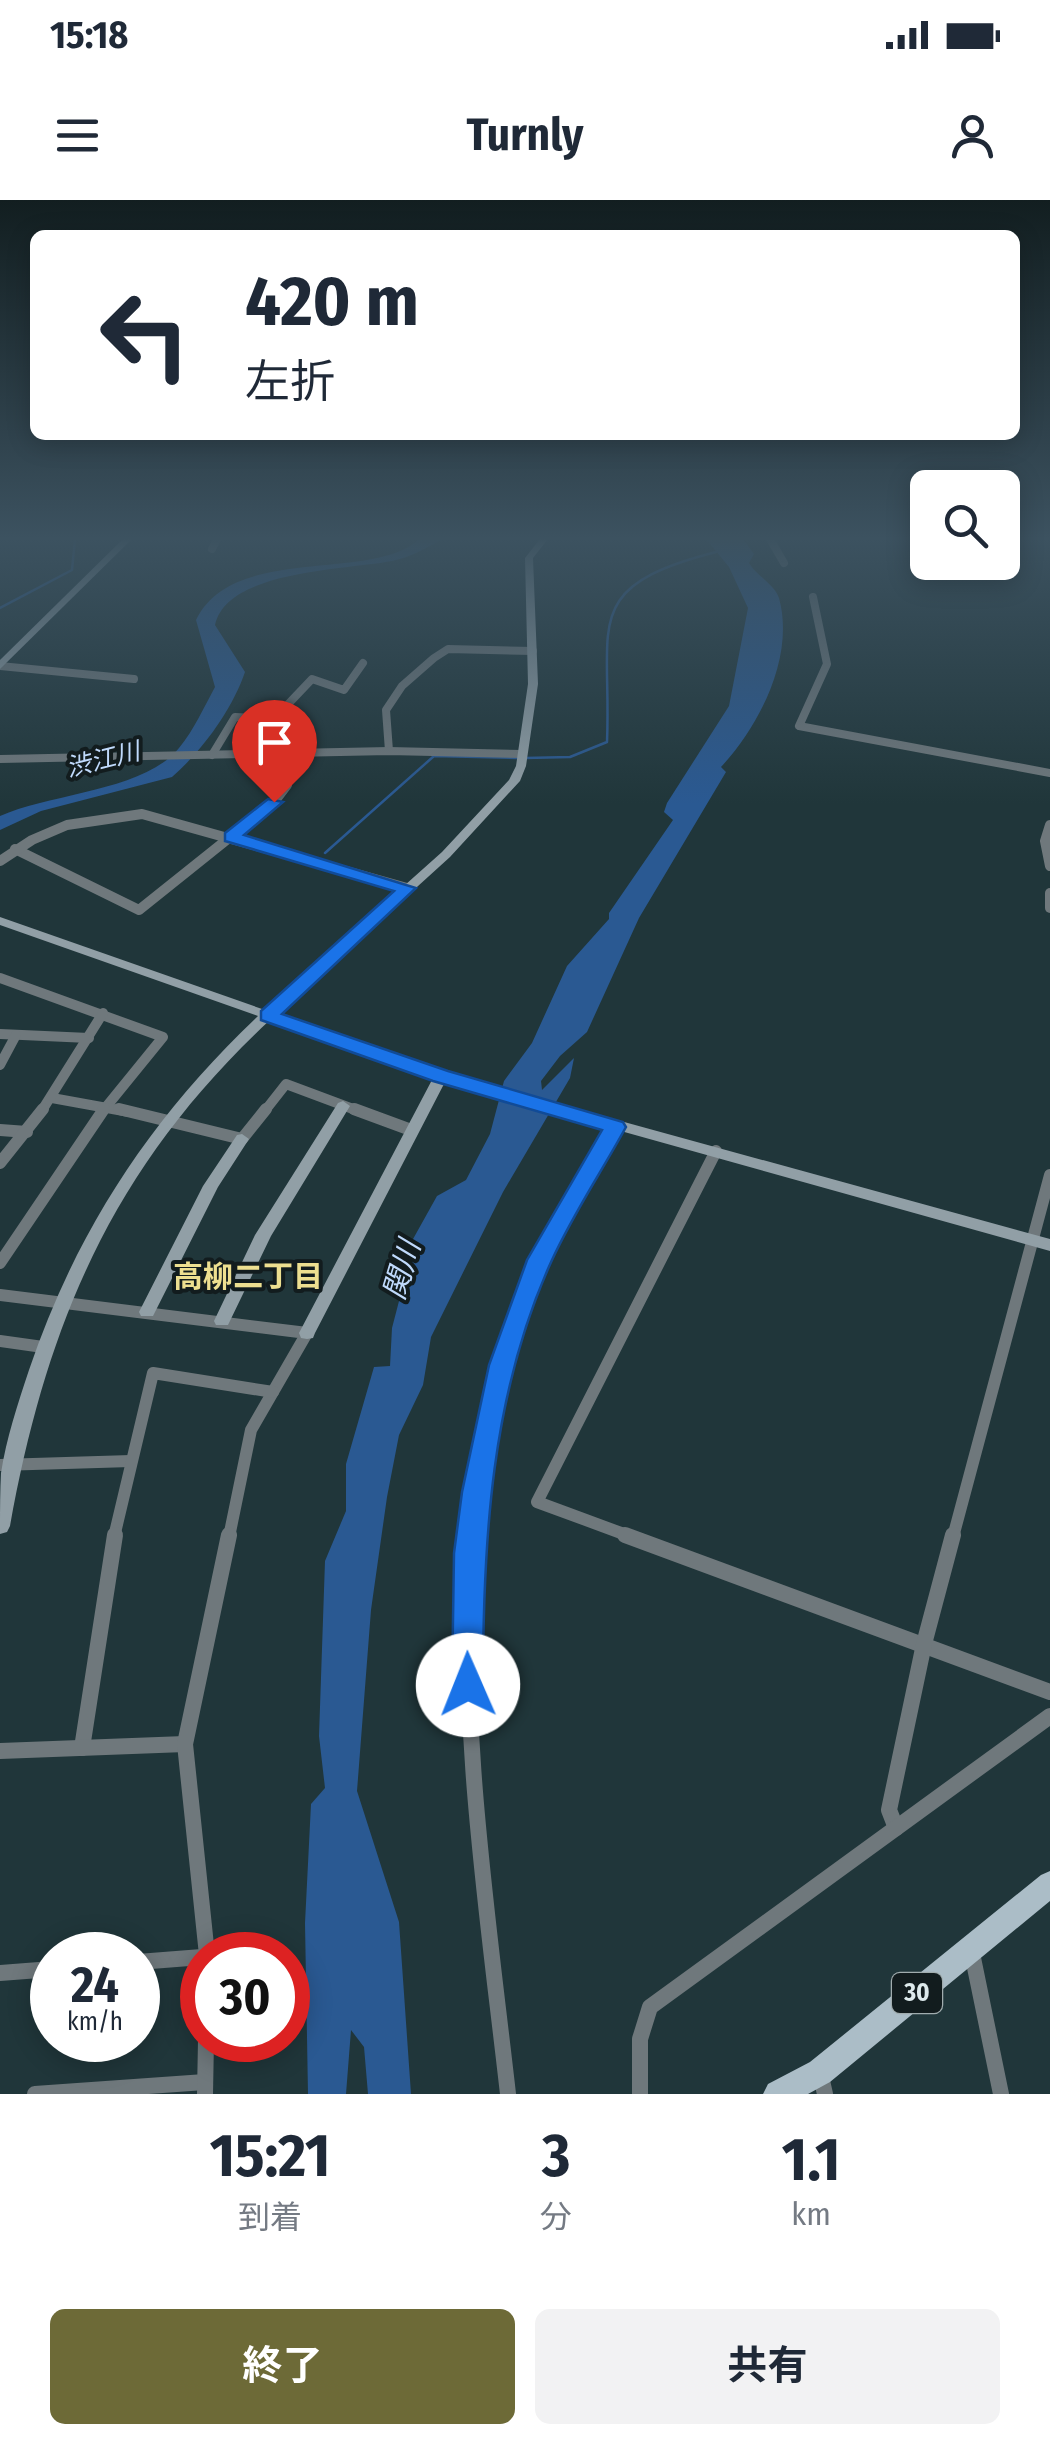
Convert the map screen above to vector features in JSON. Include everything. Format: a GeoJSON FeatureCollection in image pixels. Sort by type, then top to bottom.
{"type":"FeatureCollection","features":[{"type":"Feature","properties":{"kind":"main road","name":"30"},"geometry":{"type":"LineString","coordinates":[[778,2094],[823,2083],[971,1949],[1050,1884]]}},
{"type":"Feature","properties":{"kind":"street"},"geometry":{"type":"LineString","coordinates":[[0,666],[39,627]]}},
{"type":"Feature","properties":{"kind":"street"},"geometry":{"type":"LineString","coordinates":[[0,1526],[5,1466],[43,1347],[59,1303],[105,1214],[168,1121],[224,1056],[407,888],[514,781],[523,754],[532,627]]}},
{"type":"Feature","properties":{"kind":"street"},"geometry":{"type":"LineString","coordinates":[[819,627],[827,664],[799,726],[1050,773]]}},
{"type":"Feature","properties":{"kind":"street"},"geometry":{"type":"LineString","coordinates":[[389,751],[386,710],[402,686],[434,658],[448,649],[533,651]]}},
{"type":"Feature","properties":{"kind":"street"},"geometry":{"type":"LineString","coordinates":[[212,755],[235,716],[274,719],[312,678],[344,690],[362,663]]}},
{"type":"Feature","properties":{"kind":"street"},"geometry":{"type":"LineString","coordinates":[[0,666],[134,678]]}},
{"type":"Feature","properties":{"kind":"street"},"geometry":{"type":"LineString","coordinates":[[0,759],[389,751],[523,754]]}},
{"type":"Feature","properties":{"kind":"street"},"geometry":{"type":"LineString","coordinates":[[14,849],[138,910],[274,802],[288,784],[294,753]]}},
{"type":"Feature","properties":{"kind":"street"},"geometry":{"type":"LineString","coordinates":[[0,860],[14,849],[73,824],[132,814],[232,837],[407,888]]}},
{"type":"Feature","properties":{"kind":"street"},"geometry":{"type":"LineString","coordinates":[[1050,825],[1044,842],[1050,866]]}},
{"type":"Feature","properties":{"kind":"street"},"geometry":{"type":"LineString","coordinates":[[1050,893],[1050,906]]}},
{"type":"Feature","properties":{"kind":"street"},"geometry":{"type":"LineString","coordinates":[[0,922],[445,1077],[1042,1243]]}},
{"type":"Feature","properties":{"kind":"street"},"geometry":{"type":"LineString","coordinates":[[0,978],[163,1037],[106,1106],[0,1263]]}},
{"type":"Feature","properties":{"kind":"street"},"geometry":{"type":"LineString","coordinates":[[0,1163],[52,1098],[103,1013]]}},
{"type":"Feature","properties":{"kind":"street"},"geometry":{"type":"LineString","coordinates":[[0,1034],[88,1038]]}},
{"type":"Feature","properties":{"kind":"street"},"geometry":{"type":"LineString","coordinates":[[0,1065],[16,1035]]}},
{"type":"Feature","properties":{"kind":"street"},"geometry":{"type":"LineString","coordinates":[[203,1932],[186,1744],[251,1430],[307,1333],[411,1130],[445,1077]]}},
{"type":"Feature","properties":{"kind":"street"},"geometry":{"type":"LineString","coordinates":[[147,1312],[212,1186],[242,1138],[286,1084],[411,1130]]}},
{"type":"Feature","properties":{"kind":"street"},"geometry":{"type":"LineString","coordinates":[[52,1098],[106,1106],[242,1138]]}},
{"type":"Feature","properties":{"kind":"street"},"geometry":{"type":"LineString","coordinates":[[222,1321],[263,1235],[343,1106]]}},
{"type":"Feature","properties":{"kind":"street"},"geometry":{"type":"LineString","coordinates":[[508,2094],[468,1685],[468,1553],[488,1428],[524,1295],[615,1127]]}},
{"type":"Feature","properties":{"kind":"street"},"geometry":{"type":"LineString","coordinates":[[0,1130],[27,1132]]}},
{"type":"Feature","properties":{"kind":"street"},"geometry":{"type":"LineString","coordinates":[[716,1152],[537,1502],[1050,1692]]}},
{"type":"Feature","properties":{"kind":"street"},"geometry":{"type":"LineString","coordinates":[[896,1828],[888,1810],[924,1644],[1042,1243],[1050,1175]]}},
{"type":"Feature","properties":{"kind":"street"},"geometry":{"type":"LineString","coordinates":[[0,1237],[14,1240]]}},
{"type":"Feature","properties":{"kind":"street"},"geometry":{"type":"LineString","coordinates":[[0,1295],[307,1333]]}},
{"type":"Feature","properties":{"kind":"street"},"geometry":{"type":"LineString","coordinates":[[0,1341],[43,1347]]}},
{"type":"Feature","properties":{"kind":"street"},"geometry":{"type":"LineString","coordinates":[[82,1748],[116,1519],[153,1373],[273,1392]]}},
{"type":"Feature","properties":{"kind":"street"},"geometry":{"type":"LineString","coordinates":[[5,1466],[131,1461]]}},
{"type":"Feature","properties":{"kind":"street"},"geometry":{"type":"LineString","coordinates":[[640,2094],[640,2039],[650,2007],[1050,1716]]}},
{"type":"Feature","properties":{"kind":"street"},"geometry":{"type":"LineString","coordinates":[[0,1751],[186,1744]]}},
{"type":"Feature","properties":{"kind":"street"},"geometry":{"type":"LineString","coordinates":[[971,1949],[1001,2094]]}},
{"type":"Feature","properties":{"kind":"street"},"geometry":{"type":"LineString","coordinates":[[0,1972],[30,1970]]}},
{"type":"Feature","properties":{"kind":"street"},"geometry":{"type":"LineString","coordinates":[[35,2094],[205,2088],[206,2062]]}},
{"type":"Feature","properties":{"kind":"water"},"geometry":{"type":"Polygon","coordinates":[[[198,627],[217,627],[245,672],[224,715],[183,767],[172,777],[41,811],[0,830],[0,816],[121,782],[163,762],[179,748],[215,687],[198,627]]]}},
{"type":"Feature","properties":{"kind":"water","name":"関川"},"geometry":{"type":"Polygon","coordinates":[[[744,627],[783,627],[778,666],[761,710],[721,767],[726,772],[639,918],[587,1032],[560,1056],[541,1081],[542,1090],[574,1058],[570,1078],[503,1192],[431,1337],[423,1385],[399,1435],[371,1610],[357,1791],[399,1922],[411,2094],[368,2094],[364,2047],[351,2030],[346,2094],[308,2094],[310,1932],[305,1932],[305,1923],[311,1804],[325,1788],[319,1736],[325,1561],[346,1511],[346,1464],[374,1367],[390,1366],[392,1328],[405,1278],[393,1275],[437,1196],[466,1180],[490,1134],[504,1081],[532,1043],[567,966],[609,919],[609,913],[673,820],[664,812],[729,706],[744,627]]]}},
{"type":"Feature","properties":{"kind":"waterway"},"geometry":{"type":"LineString","coordinates":[[525,758],[570,757],[607,742],[610,627]]}},
{"type":"Feature","properties":{"kind":"waterway"},"geometry":{"type":"LineString","coordinates":[[325,853],[434,756],[517,758]]}},
{"type":"Feature","properties":{"kind":"district","name":"高柳二丁目"},"geometry":{"type":"Point","coordinates":[248,1277]}},
{"type":"Feature","properties":{"kind":"route"},"geometry":{"type":"LineString","coordinates":[[274,802],[232,837],[407,888],[268,1016],[441,1076],[615,1127],[539,1260],[502,1365],[468,1553],[468,1685]]}},
{"type":"Feature","properties":{"kind":"water label","name":"渋江川"},"geometry":{"type":"Point","coordinates":[103,760]}}]}
